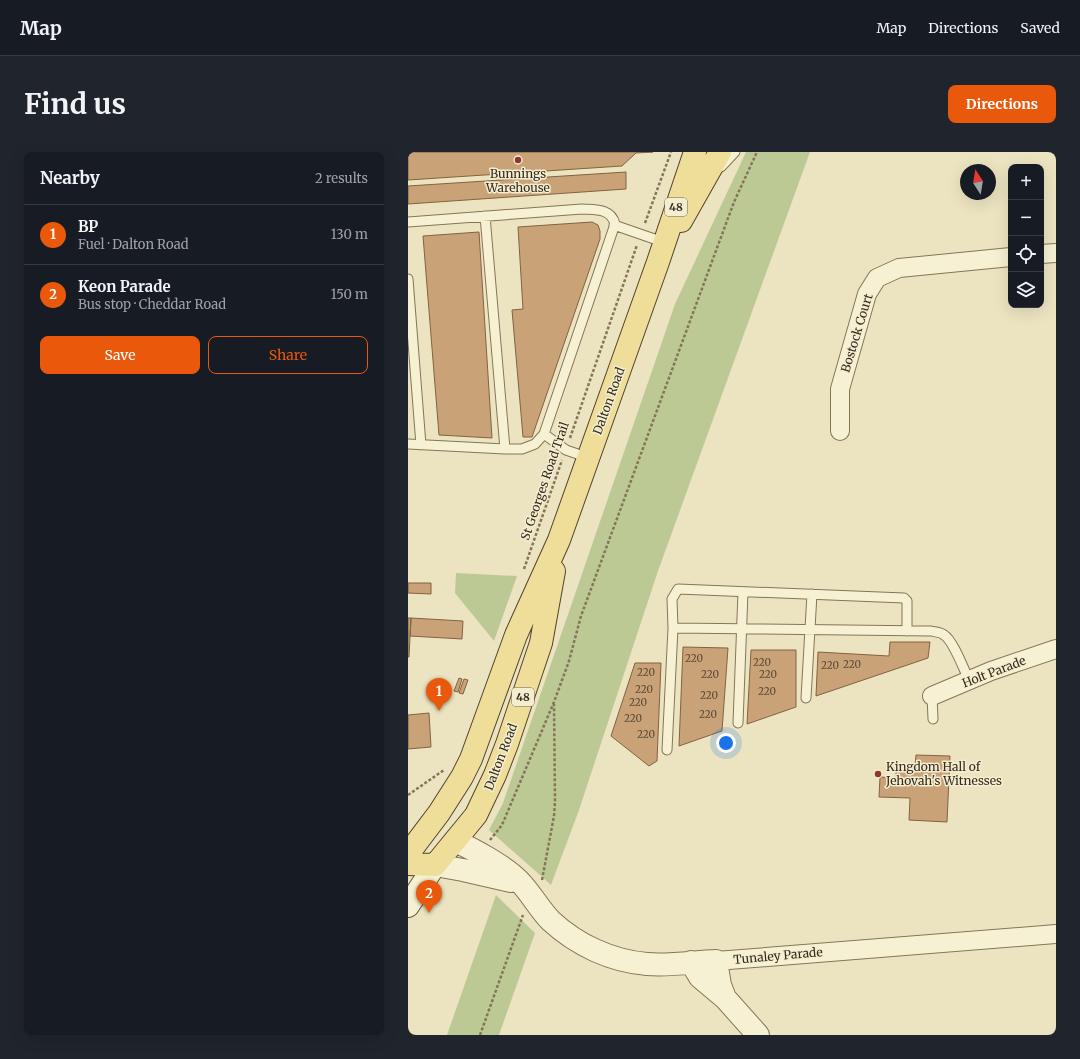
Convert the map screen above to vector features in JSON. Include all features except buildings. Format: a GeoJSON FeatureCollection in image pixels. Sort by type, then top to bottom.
{"type":"FeatureCollection","features":[{"type":"Feature","properties":{"kind":"main road","name":"Dalton Road"},"geometry":{"type":"LineString","coordinates":[[408,854],[417,828],[439,813],[466,769],[516,635],[559,540],[664,250],[695,152]]}},
{"type":"Feature","properties":{"kind":"main road","name":"Dalton Road"},"geometry":{"type":"LineString","coordinates":[[664,250],[720,152]]}},
{"type":"Feature","properties":{"kind":"main road","name":"Dalton Road"},"geometry":{"type":"LineString","coordinates":[[435,865],[472,820],[495,775],[507,744],[541,643],[559,540]]}},
{"type":"Feature","properties":{"kind":"main road"},"geometry":{"type":"LineString","coordinates":[[417,828],[439,834],[455,841]]}},
{"type":"Feature","properties":{"kind":"main road"},"geometry":{"type":"LineString","coordinates":[[408,864],[435,865]]}},
{"type":"Feature","properties":{"kind":"street"},"geometry":{"type":"LineString","coordinates":[[1044,254],[1056,253]]}},
{"type":"Feature","properties":{"kind":"street","name":"Bostock Court"},"geometry":{"type":"LineString","coordinates":[[840,430],[840,389],[867,294],[877,278],[899,268],[1008,257]]}},
{"type":"Feature","properties":{"kind":"street","name":"Holt Parade"},"geometry":{"type":"LineString","coordinates":[[932,696],[991,671],[1056,649]]}},
{"type":"Feature","properties":{"kind":"street","name":"Tunaley Parade"},"geometry":{"type":"LineString","coordinates":[[455,841],[506,870],[518,880],[534,885],[538,906],[562,930],[593,949],[616,958],[637,962],[658,964],[716,961],[1056,934]]}},
{"type":"Feature","properties":{"kind":"street"},"geometry":{"type":"LineString","coordinates":[[408,906],[435,865],[503,879],[514,883],[534,885]]}},
{"type":"Feature","properties":{"kind":"street"},"geometry":{"type":"LineString","coordinates":[[716,961],[720,985],[725,998]]}},
{"type":"Feature","properties":{"kind":"street"},"geometry":{"type":"LineString","coordinates":[[691,962],[700,976],[725,998],[758,1035]]}},
{"type":"Feature","properties":{"kind":"lane"},"geometry":{"type":"LineString","coordinates":[[702,184],[735,152]]}},
{"type":"Feature","properties":{"kind":"lane"},"geometry":{"type":"LineString","coordinates":[[408,222],[582,209],[600,210],[608,213],[613,218],[614,225],[544,434],[535,444],[522,449],[408,444]]}},
{"type":"Feature","properties":{"kind":"lane"},"geometry":{"type":"LineString","coordinates":[[485,216],[505,449]]}},
{"type":"Feature","properties":{"kind":"lane"},"geometry":{"type":"LineString","coordinates":[[614,225],[641,234],[664,250]]}},
{"type":"Feature","properties":{"kind":"lane"},"geometry":{"type":"LineString","coordinates":[[408,279],[421,445]]}},
{"type":"Feature","properties":{"kind":"lane"},"geometry":{"type":"LineString","coordinates":[[544,434],[566,450],[589,458]]}},
{"type":"Feature","properties":{"kind":"lane"},"geometry":{"type":"LineString","coordinates":[[667,750],[673,628],[672,599],[678,589],[904,598],[907,601],[907,631]]}},
{"type":"Feature","properties":{"kind":"lane"},"geometry":{"type":"LineString","coordinates":[[738,723],[743,592]]}},
{"type":"Feature","properties":{"kind":"lane"},"geometry":{"type":"LineString","coordinates":[[806,698],[812,594]]}},
{"type":"Feature","properties":{"kind":"lane"},"geometry":{"type":"LineString","coordinates":[[673,628],[931,631],[943,634],[947,637],[955,650],[969,680]]}},
{"type":"Feature","properties":{"kind":"lane"},"geometry":{"type":"LineString","coordinates":[[932,696],[933,719]]}},
{"type":"Feature","properties":{"kind":"path","name":"St Georges Road Trail"},"geometry":{"type":"LineString","coordinates":[[522,576],[671,152]]}},
{"type":"Feature","properties":{"kind":"path"},"geometry":{"type":"LineString","coordinates":[[477,853],[502,825],[554,702],[569,661],[583,609],[734,202],[757,152]]}},
{"type":"Feature","properties":{"kind":"path"},"geometry":{"type":"LineString","coordinates":[[534,885],[554,816],[554,702]]}},
{"type":"Feature","properties":{"kind":"path"},"geometry":{"type":"LineString","coordinates":[[408,795],[447,768]]}},
{"type":"Feature","properties":{"kind":"path"},"geometry":{"type":"LineString","coordinates":[[480,1035],[522,916]]}},
{"type":"Feature","properties":{"kind":"green space"},"geometry":{"type":"Polygon","coordinates":[[[746,152],[810,152],[658,571],[579,810],[551,885],[489,830],[503,803],[675,304],[746,152]]]}},
{"type":"Feature","properties":{"kind":"green space"},"geometry":{"type":"Polygon","coordinates":[[[456,573],[517,576],[494,641],[455,593],[456,573]]]}},
{"type":"Feature","properties":{"kind":"green space"},"geometry":{"type":"Polygon","coordinates":[[[496,895],[535,933],[499,1035],[447,1035],[496,895]]]}},
{"type":"Feature","properties":{"kind":"place","name":"Bunnings Warehouse"},"geometry":{"type":"Point","coordinates":[518,160]}},
{"type":"Feature","properties":{"kind":"place","name":"BP"},"geometry":{"type":"Point","coordinates":[439,711]}},
{"type":"Feature","properties":{"kind":"place","name":"Kingdom Hall of Jehovah's Witnesses"},"geometry":{"type":"Point","coordinates":[878,774]}},
{"type":"Feature","properties":{"kind":"place","name":"Keon Parade"},"geometry":{"type":"Point","coordinates":[429,913]}}]}
